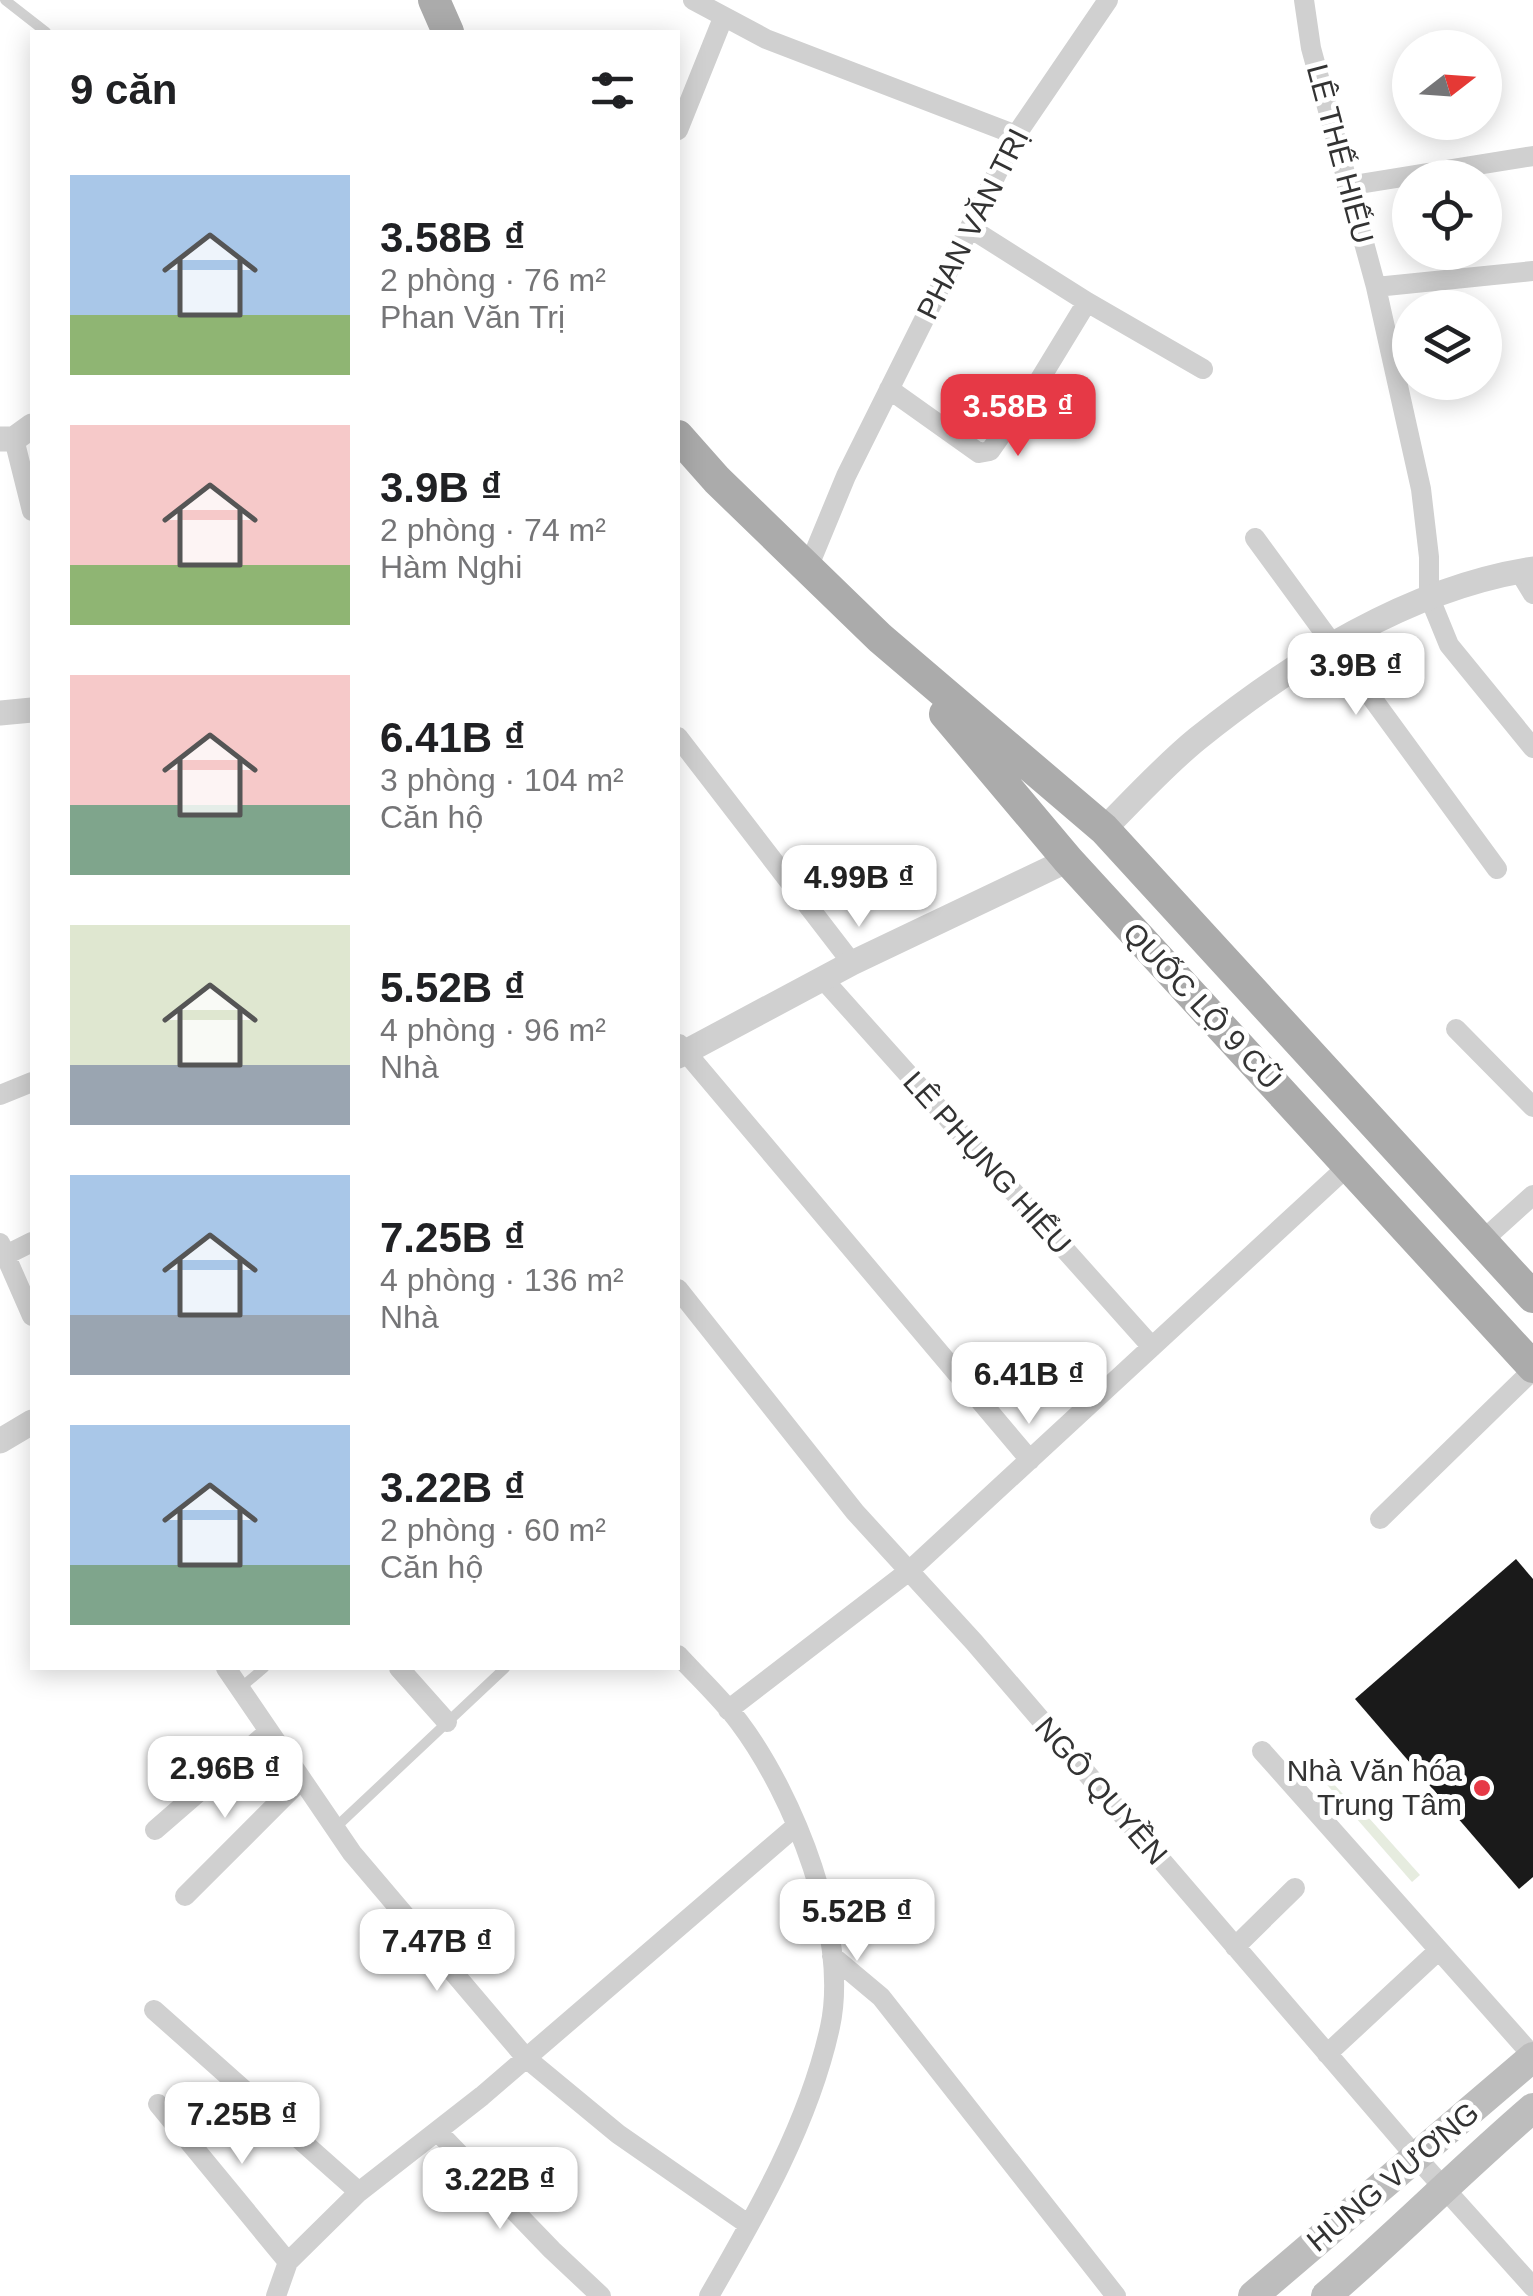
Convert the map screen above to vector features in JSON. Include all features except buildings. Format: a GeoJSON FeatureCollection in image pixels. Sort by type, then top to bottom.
{"type":"FeatureCollection","features":[{"type":"Feature","properties":{"kind":"main road"},"geometry":{"type":"LineString","coordinates":[[434,0],[447,30]]}},
{"type":"Feature","properties":{"kind":"main road","name":"QUỐC LỘ 9 CŨ"},"geometry":{"type":"LineString","coordinates":[[680,438],[880,638],[1104,829],[1533,1297]]}},
{"type":"Feature","properties":{"kind":"main road","name":"QUỐC LỘ 9 CŨ"},"geometry":{"type":"LineString","coordinates":[[880,638],[1068,860],[1533,1368]]}},
{"type":"Feature","properties":{"kind":"main road"},"geometry":{"type":"LineString","coordinates":[[1068,860],[1104,829]]}},
{"type":"Feature","properties":{"kind":"main road"},"geometry":{"type":"LineString","coordinates":[[1348,1166],[1384,1134]]}},
{"type":"Feature","properties":{"kind":"main road"},"geometry":{"type":"LineString","coordinates":[[1446,1272],[1482,1241]]}},
{"type":"Feature","properties":{"kind":"main road","name":"HÙNG VƯƠNG"},"geometry":{"type":"LineString","coordinates":[[1253,2296],[1417,2158],[1532,2052]]}},
{"type":"Feature","properties":{"kind":"main road","name":"HÙNG VƯƠNG"},"geometry":{"type":"LineString","coordinates":[[1326,2296],[1533,2108]]}},
{"type":"Feature","properties":{"kind":"street"},"geometry":{"type":"LineString","coordinates":[[693,0],[766,40],[1016,135]]}},
{"type":"Feature","properties":{"kind":"street","name":"LÊ THẾ HIẾU"},"geometry":{"type":"LineString","coordinates":[[1304,0],[1312,48],[1376,287],[1421,489],[1429,596],[1448,644],[1533,748]]}},
{"type":"Feature","properties":{"kind":"street","name":"PHAN VĂN TRỊ"},"geometry":{"type":"LineString","coordinates":[[808,568],[846,476],[1016,135],[1101,2]]}},
{"type":"Feature","properties":{"kind":"street"},"geometry":{"type":"LineString","coordinates":[[680,125],[723,18]]}},
{"type":"Feature","properties":{"kind":"street"},"geometry":{"type":"LineString","coordinates":[[1347,186],[1533,156]]}},
{"type":"Feature","properties":{"kind":"street"},"geometry":{"type":"LineString","coordinates":[[970,228],[1204,369]]}},
{"type":"Feature","properties":{"kind":"street"},"geometry":{"type":"LineString","coordinates":[[1376,287],[1533,271]]}},
{"type":"Feature","properties":{"kind":"street"},"geometry":{"type":"LineString","coordinates":[[889,390],[979,452],[990,450],[1037,384],[1087,302]]}},
{"type":"Feature","properties":{"kind":"street"},"geometry":{"type":"LineString","coordinates":[[16,435],[30,502]]}},
{"type":"Feature","properties":{"kind":"street"},"geometry":{"type":"LineString","coordinates":[[1255,538],[1498,869]]}},
{"type":"Feature","properties":{"kind":"street"},"geometry":{"type":"LineString","coordinates":[[1104,829],[1195,740],[1334,645],[1429,596],[1526,570],[1533,594]]}},
{"type":"Feature","properties":{"kind":"street"},"geometry":{"type":"LineString","coordinates":[[0,713],[30,710]]}},
{"type":"Feature","properties":{"kind":"street"},"geometry":{"type":"LineString","coordinates":[[680,740],[852,963]]}},
{"type":"Feature","properties":{"kind":"street"},"geometry":{"type":"LineString","coordinates":[[1030,1460],[680,1050],[1068,860]]}},
{"type":"Feature","properties":{"kind":"street","name":"LÊ PHỤNG HIỂU"},"geometry":{"type":"LineString","coordinates":[[823,979],[1152,1347]]}},
{"type":"Feature","properties":{"kind":"street"},"geometry":{"type":"LineString","coordinates":[[1456,1029],[1533,1107]]}},
{"type":"Feature","properties":{"kind":"street"},"geometry":{"type":"LineString","coordinates":[[0,1096],[30,1083]]}},
{"type":"Feature","properties":{"kind":"street"},"geometry":{"type":"LineString","coordinates":[[728,1710],[910,1571],[1348,1166]]}},
{"type":"Feature","properties":{"kind":"street"},"geometry":{"type":"LineString","coordinates":[[1482,1241],[1533,1196]]}},
{"type":"Feature","properties":{"kind":"street"},"geometry":{"type":"LineString","coordinates":[[30,1243],[2,1252],[30,1312]]}},
{"type":"Feature","properties":{"kind":"street","name":"NGÔ QUYỀN"},"geometry":{"type":"LineString","coordinates":[[680,1292],[856,1512],[1533,2287]]}},
{"type":"Feature","properties":{"kind":"street"},"geometry":{"type":"LineString","coordinates":[[1380,1519],[1533,1368]]}},
{"type":"Feature","properties":{"kind":"street"},"geometry":{"type":"LineString","coordinates":[[0,1440],[30,1423]]}},
{"type":"Feature","properties":{"kind":"street"},"geometry":{"type":"LineString","coordinates":[[680,1657],[739,1721],[783,1794],[820,1889],[832,1956],[830,2024],[805,2108],[772,2184],[709,2296]]}},
{"type":"Feature","properties":{"kind":"street"},"geometry":{"type":"LineString","coordinates":[[227,1670],[334,1829],[526,2058],[618,2134],[749,2225]]}},
{"type":"Feature","properties":{"kind":"street"},"geometry":{"type":"LineString","coordinates":[[402,1670],[447,1722]]}},
{"type":"Feature","properties":{"kind":"street"},"geometry":{"type":"LineString","coordinates":[[156,1830],[268,1732]]}},
{"type":"Feature","properties":{"kind":"street"},"geometry":{"type":"LineString","coordinates":[[1262,1750],[1532,2052]]}},
{"type":"Feature","properties":{"kind":"street"},"geometry":{"type":"LineString","coordinates":[[185,1896],[300,1780]]}},
{"type":"Feature","properties":{"kind":"street"},"geometry":{"type":"LineString","coordinates":[[276,2296],[288,2262],[359,2192],[526,2058],[796,1826]]}},
{"type":"Feature","properties":{"kind":"street"},"geometry":{"type":"LineString","coordinates":[[1235,1947],[1295,1888]]}},
{"type":"Feature","properties":{"kind":"street"},"geometry":{"type":"LineString","coordinates":[[1327,2054],[1439,1950]]}},
{"type":"Feature","properties":{"kind":"street"},"geometry":{"type":"LineString","coordinates":[[832,1956],[881,1997],[1116,2296]]}},
{"type":"Feature","properties":{"kind":"street"},"geometry":{"type":"LineString","coordinates":[[154,2010],[359,2192]]}},
{"type":"Feature","properties":{"kind":"street"},"geometry":{"type":"LineString","coordinates":[[158,2104],[288,2262]]}},
{"type":"Feature","properties":{"kind":"street"},"geometry":{"type":"LineString","coordinates":[[437,2131],[601,2296]]}},
{"type":"Feature","properties":{"kind":"lane"},"geometry":{"type":"LineString","coordinates":[[5,0],[43,30]]}},
{"type":"Feature","properties":{"kind":"lane"},"geometry":{"type":"LineString","coordinates":[[238,1689],[262,1670]]}},
{"type":"Feature","properties":{"kind":"lane"},"geometry":{"type":"LineString","coordinates":[[334,1829],[503,1670]]}},
{"type":"Feature","properties":{"kind":"shaded area"},"geometry":{"type":"Polygon","coordinates":[[[1319,1768],[1420,1875],[1412,1882],[1315,1771],[1319,1768]]]}},
{"type":"Feature","properties":{"kind":"place","name":"Nhà Văn hóa Trung Tâm"},"geometry":{"type":"Point","coordinates":[1482,1788]}}]}
